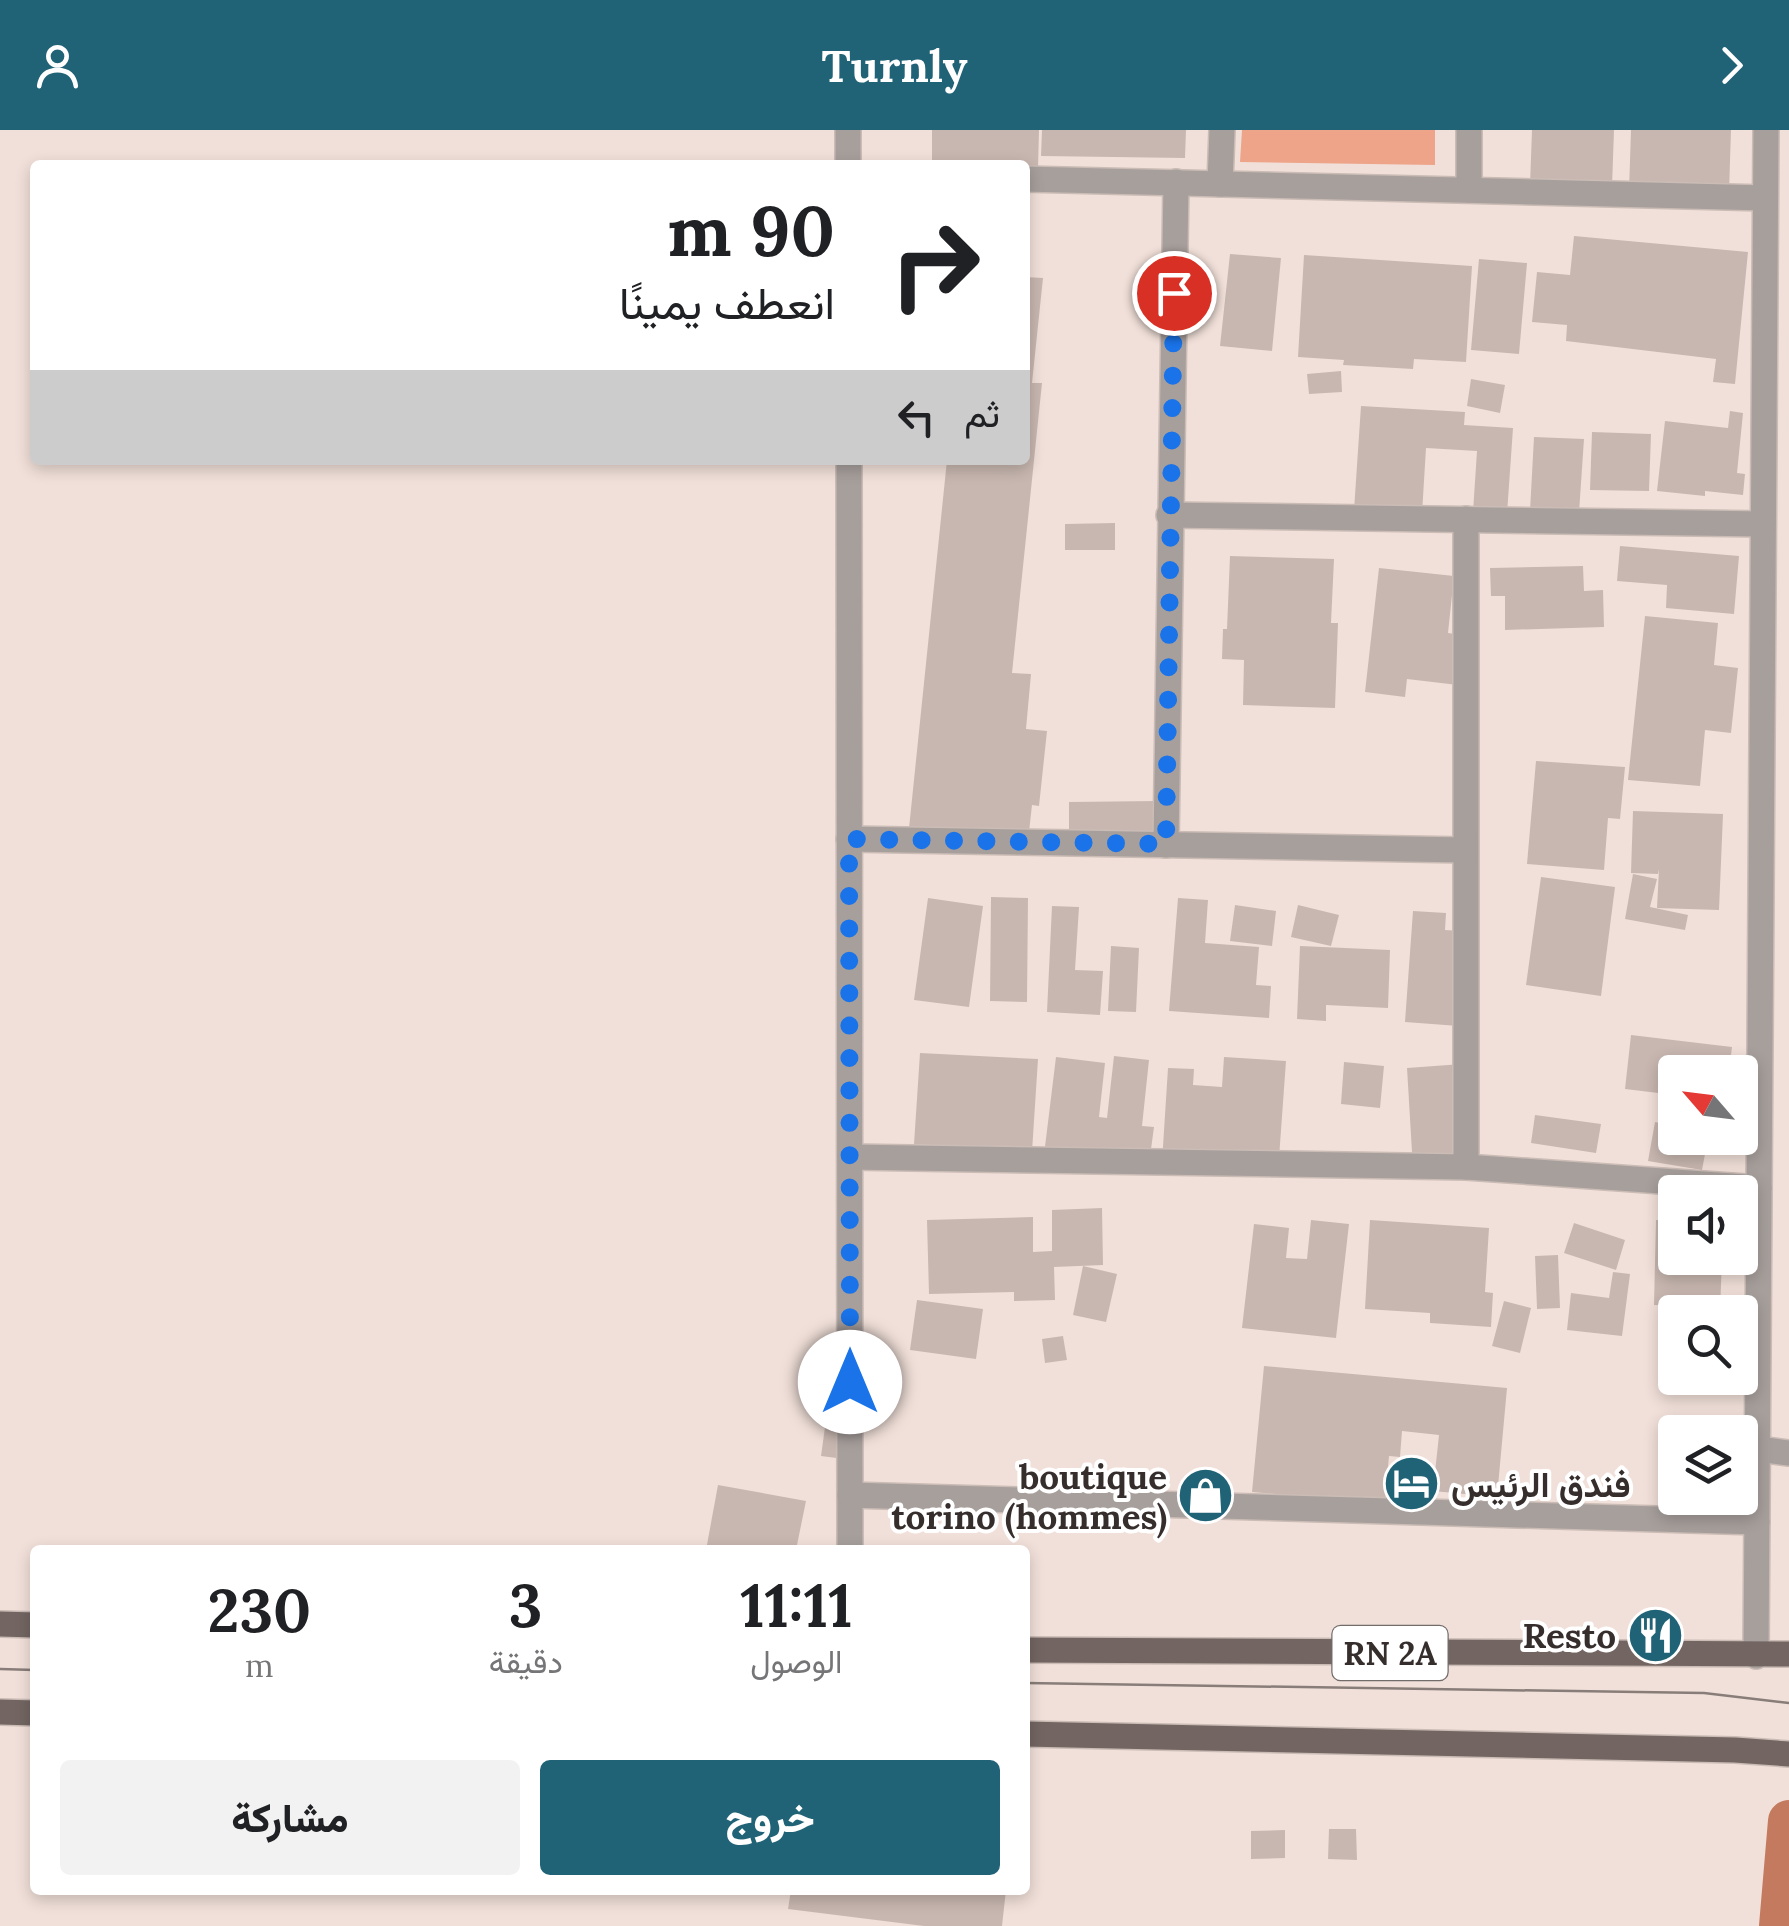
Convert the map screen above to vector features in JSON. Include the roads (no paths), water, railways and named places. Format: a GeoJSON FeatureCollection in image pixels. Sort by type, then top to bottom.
{"type":"FeatureCollection","features":[{"type":"Feature","properties":{"kind":"main road"},"geometry":{"type":"LineString","coordinates":[[0,1624],[30,1625]]}},
{"type":"Feature","properties":{"kind":"main road","name":"RN 2A"},"geometry":{"type":"LineString","coordinates":[[1030,1650],[1789,1654]]}},
{"type":"Feature","properties":{"kind":"main road"},"geometry":{"type":"LineString","coordinates":[[0,1712],[30,1713]]}},
{"type":"Feature","properties":{"kind":"main road"},"geometry":{"type":"LineString","coordinates":[[1030,1734],[1789,1754]]}},
{"type":"Feature","properties":{"kind":"street"},"geometry":{"type":"LineString","coordinates":[[848,130],[848,160]]}},
{"type":"Feature","properties":{"kind":"street"},"geometry":{"type":"LineString","coordinates":[[1220,184],[1222,130]]}},
{"type":"Feature","properties":{"kind":"street"},"geometry":{"type":"LineString","coordinates":[[1469,130],[1470,190]]}},
{"type":"Feature","properties":{"kind":"street"},"geometry":{"type":"LineString","coordinates":[[1766,130],[1758,1449],[1789,1453]]}},
{"type":"Feature","properties":{"kind":"street"},"geometry":{"type":"LineString","coordinates":[[1030,178],[1765,198]]}},
{"type":"Feature","properties":{"kind":"street"},"geometry":{"type":"LineString","coordinates":[[1166,844],[1176,182]]}},
{"type":"Feature","properties":{"kind":"street"},"geometry":{"type":"LineString","coordinates":[[849,465],[850,1545]]}},
{"type":"Feature","properties":{"kind":"street"},"geometry":{"type":"LineString","coordinates":[[1169,515],[1763,524]]}},
{"type":"Feature","properties":{"kind":"street"},"geometry":{"type":"LineString","coordinates":[[1466,519],[1466,1167]]}},
{"type":"Feature","properties":{"kind":"street"},"geometry":{"type":"LineString","coordinates":[[849,839],[1464,850]]}},
{"type":"Feature","properties":{"kind":"street"},"geometry":{"type":"LineString","coordinates":[[850,1156],[1466,1167],[1759,1188]]}},
{"type":"Feature","properties":{"kind":"street"},"geometry":{"type":"LineString","coordinates":[[850,1495],[1757,1522]]}},
{"type":"Feature","properties":{"kind":"street"},"geometry":{"type":"LineString","coordinates":[[1756,1656],[1757,1515]]}},
{"type":"Feature","properties":{"kind":"waterway"},"geometry":{"type":"LineString","coordinates":[[1780,1926],[1789,1821]]}},
{"type":"Feature","properties":{"kind":"tram line"},"geometry":{"type":"LineString","coordinates":[[0,1669],[30,1670]]}},
{"type":"Feature","properties":{"kind":"tram line"},"geometry":{"type":"LineString","coordinates":[[1030,1683],[1704,1693],[1789,1703]]}},
{"type":"Feature","properties":{"kind":"place","name":"فندق الرئيس"},"geometry":{"type":"Point","coordinates":[1412,1484]}},
{"type":"Feature","properties":{"kind":"place","name":"boutique torino (hommes)"},"geometry":{"type":"Point","coordinates":[1206,1496]}},
{"type":"Feature","properties":{"kind":"place","name":"Resto"},"geometry":{"type":"Point","coordinates":[1655,1635]}}]}
